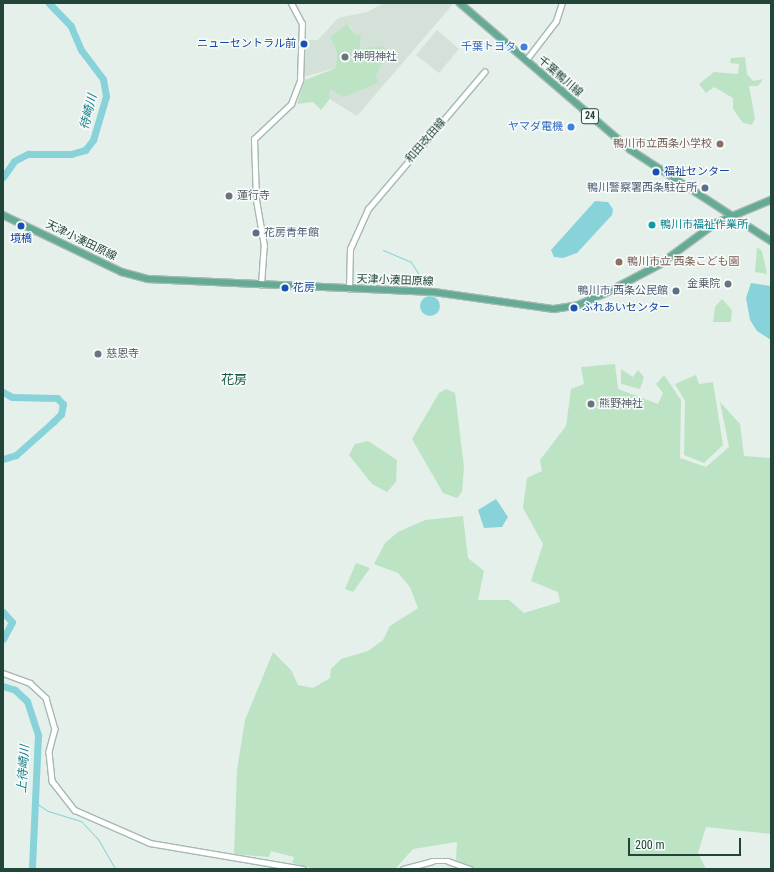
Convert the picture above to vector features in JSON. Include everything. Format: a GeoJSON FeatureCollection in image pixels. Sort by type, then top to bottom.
{"type":"FeatureCollection","features":[{"type":"Feature","properties":{"kind":"main road","name":"千葉鴨川線"},"geometry":{"type":"LineString","coordinates":[[460,3],[631,150],[771,241]]}},
{"type":"Feature","properties":{"kind":"main road","name":"天津小湊田原線"},"geometry":{"type":"LineString","coordinates":[[3,215],[139,277],[261,285],[439,293],[547,309],[569,307],[653,268],[705,230],[731,215],[771,200]]}},
{"type":"Feature","properties":{"kind":"street"},"geometry":{"type":"LineString","coordinates":[[261,285],[264,246],[256,200],[254,139],[289,106],[300,80],[302,24],[291,3]]}},
{"type":"Feature","properties":{"kind":"street"},"geometry":{"type":"LineString","coordinates":[[526,60],[550,30],[562,3]]}},
{"type":"Feature","properties":{"kind":"street","name":"和田改田線"},"geometry":{"type":"LineString","coordinates":[[349,289],[350,249],[368,209],[484,72]]}},
{"type":"Feature","properties":{"kind":"street"},"geometry":{"type":"LineString","coordinates":[[3,673],[30,683],[46,698],[55,728],[48,761],[58,793],[88,817],[123,834],[167,847],[198,853],[263,859],[303,869]]}},
{"type":"Feature","properties":{"kind":"street"},"geometry":{"type":"LineString","coordinates":[[403,869],[432,861],[448,861],[470,869]]}},
{"type":"Feature","properties":{"kind":"shaded area"},"geometry":{"type":"Polygon","coordinates":[[[384,3],[453,4],[357,116],[328,98],[330,88],[351,94],[368,86],[385,57],[360,49],[361,35],[355,34],[350,26],[330,37],[337,53],[336,68],[303,77],[304,40],[318,40],[338,18],[367,12],[384,3]]]}},
{"type":"Feature","properties":{"kind":"shaded area"},"geometry":{"type":"Polygon","coordinates":[[[437,30],[459,49],[439,73],[416,55],[437,30]]]}},
{"type":"Feature","properties":{"kind":"green space"},"geometry":{"type":"Polygon","coordinates":[[[347,24],[355,34],[361,35],[360,49],[384,46],[385,57],[375,77],[380,82],[344,97],[330,89],[329,100],[321,110],[313,102],[297,104],[305,80],[336,68],[337,53],[330,37],[347,24]]]}},
{"type":"Feature","properties":{"kind":"green space"},"geometry":{"type":"Polygon","coordinates":[[[745,57],[747,74],[753,81],[763,79],[758,86],[749,86],[755,118],[752,125],[743,123],[733,109],[733,98],[714,87],[706,93],[699,84],[714,72],[738,74],[739,64],[730,63],[731,58],[745,57]]]}},
{"type":"Feature","properties":{"kind":"green space"},"geometry":{"type":"Polygon","coordinates":[[[757,247],[762,251],[767,274],[755,272],[757,247]]]}},
{"type":"Feature","properties":{"kind":"green space"},"geometry":{"type":"Polygon","coordinates":[[[722,299],[732,310],[731,322],[713,322],[715,307],[722,299]]]}},
{"type":"Feature","properties":{"kind":"green space"},"geometry":{"type":"Polygon","coordinates":[[[615,364],[618,389],[658,404],[663,393],[656,384],[664,375],[681,400],[680,458],[706,467],[729,447],[720,402],[740,424],[744,456],[771,458],[771,834],[706,827],[698,853],[706,869],[476,869],[456,860],[457,842],[413,849],[395,869],[316,869],[292,863],[294,857],[271,851],[269,857],[234,854],[237,770],[245,720],[273,652],[291,670],[298,685],[313,688],[330,678],[331,669],[341,659],[368,651],[383,640],[390,626],[418,608],[410,587],[398,573],[374,564],[385,543],[398,532],[425,520],[463,516],[468,558],[484,571],[478,600],[509,600],[524,613],[560,602],[558,592],[531,581],[543,544],[523,508],[527,478],[542,471],[540,460],[566,426],[571,389],[584,384],[581,367],[615,364]]]}},
{"type":"Feature","properties":{"kind":"green space"},"geometry":{"type":"Polygon","coordinates":[[[621,369],[633,377],[638,370],[644,377],[640,389],[621,384],[621,369]]]}},
{"type":"Feature","properties":{"kind":"green space"},"geometry":{"type":"Polygon","coordinates":[[[696,375],[699,384],[713,382],[723,445],[704,463],[684,455],[685,401],[675,384],[696,375]]]}},
{"type":"Feature","properties":{"kind":"green space"},"geometry":{"type":"Polygon","coordinates":[[[446,389],[455,393],[464,467],[462,492],[457,498],[443,493],[412,439],[439,393],[446,389]]]}},
{"type":"Feature","properties":{"kind":"green space"},"geometry":{"type":"Polygon","coordinates":[[[368,441],[397,460],[396,482],[387,492],[372,484],[349,455],[355,444],[368,441]]]}},
{"type":"Feature","properties":{"kind":"green space"},"geometry":{"type":"Polygon","coordinates":[[[356,563],[370,568],[353,592],[345,589],[356,563]]]}},
{"type":"Feature","properties":{"kind":"water"},"geometry":{"type":"Polygon","coordinates":[[[595,201],[608,202],[613,209],[612,215],[577,253],[563,258],[554,257],[551,250],[595,201]]]}},
{"type":"Feature","properties":{"kind":"water"},"geometry":{"type":"Polygon","coordinates":[[[751,283],[771,286],[771,340],[757,331],[750,320],[746,298],[751,283]]]}},
{"type":"Feature","properties":{"kind":"water"},"geometry":{"type":"Polygon","coordinates":[[[430,296],[437,299],[440,306],[437,313],[430,316],[423,313],[420,306],[423,299],[430,296]]]}},
{"type":"Feature","properties":{"kind":"water"},"geometry":{"type":"Polygon","coordinates":[[[496,499],[508,517],[502,527],[484,528],[478,510],[496,499]]]}},
{"type":"Feature","properties":{"kind":"waterway","name":"待崎川"},"geometry":{"type":"LineString","coordinates":[[3,177],[14,161],[28,154],[71,154],[85,150],[93,140],[106,96],[103,79],[81,50],[71,26],[49,3]]}},
{"type":"Feature","properties":{"kind":"waterway"},"geometry":{"type":"LineString","coordinates":[[383,250],[411,262],[426,286]]}},
{"type":"Feature","properties":{"kind":"waterway","name":"上待崎川"},"geometry":{"type":"LineString","coordinates":[[3,392],[12,397],[57,398],[63,404],[61,414],[53,422],[16,455],[3,459]]}},
{"type":"Feature","properties":{"kind":"waterway","name":"上待崎川"},"geometry":{"type":"LineString","coordinates":[[3,612],[12,622],[3,639]]}},
{"type":"Feature","properties":{"kind":"waterway","name":"上待崎川"},"geometry":{"type":"LineString","coordinates":[[3,686],[15,690],[27,701],[38,735],[32,869]]}},
{"type":"Feature","properties":{"kind":"waterway"},"geometry":{"type":"LineString","coordinates":[[33,801],[48,811],[81,821],[98,839],[115,869]]}},
{"type":"Feature","properties":{"kind":"place","name":"ニューセントラル前"},"geometry":{"type":"Point","coordinates":[304,44]}},
{"type":"Feature","properties":{"kind":"place","name":"千葉トヨタ"},"geometry":{"type":"Point","coordinates":[524,47]}},
{"type":"Feature","properties":{"kind":"place","name":"神明神社"},"geometry":{"type":"Point","coordinates":[345,57]}},
{"type":"Feature","properties":{"kind":"place","name":"ヤマダ電機"},"geometry":{"type":"Point","coordinates":[571,127]}},
{"type":"Feature","properties":{"kind":"place","name":"鴨川市立西条小学校"},"geometry":{"type":"Point","coordinates":[720,144]}},
{"type":"Feature","properties":{"kind":"place","name":"福祉センター"},"geometry":{"type":"Point","coordinates":[656,172]}},
{"type":"Feature","properties":{"kind":"place","name":"鴨川警察署西条駐在所"},"geometry":{"type":"Point","coordinates":[705,188]}},
{"type":"Feature","properties":{"kind":"place","name":"蓮行寺"},"geometry":{"type":"Point","coordinates":[229,196]}},
{"type":"Feature","properties":{"kind":"place","name":"鴨川市福祉作業所"},"geometry":{"type":"Point","coordinates":[652,225]}},
{"type":"Feature","properties":{"kind":"place","name":"境橋"},"geometry":{"type":"Point","coordinates":[21,226]}},
{"type":"Feature","properties":{"kind":"place","name":"花房青年館"},"geometry":{"type":"Point","coordinates":[256,233]}},
{"type":"Feature","properties":{"kind":"place","name":"鴨川市立 西条こども園"},"geometry":{"type":"Point","coordinates":[619,262]}},
{"type":"Feature","properties":{"kind":"place","name":"金乗院"},"geometry":{"type":"Point","coordinates":[728,284]}},
{"type":"Feature","properties":{"kind":"place","name":"花房"},"geometry":{"type":"Point","coordinates":[285,288]}},
{"type":"Feature","properties":{"kind":"place","name":"鴨川市 西条公民館"},"geometry":{"type":"Point","coordinates":[676,291]}},
{"type":"Feature","properties":{"kind":"place","name":"ふれあいセンター"},"geometry":{"type":"Point","coordinates":[574,308]}},
{"type":"Feature","properties":{"kind":"place","name":"慈恩寺"},"geometry":{"type":"Point","coordinates":[98,354]}},
{"type":"Feature","properties":{"kind":"place","name":"熊野神社"},"geometry":{"type":"Point","coordinates":[591,404]}},
{"type":"Feature","properties":{"kind":"district","name":"花房"},"geometry":{"type":"Point","coordinates":[234,380]}}]}
